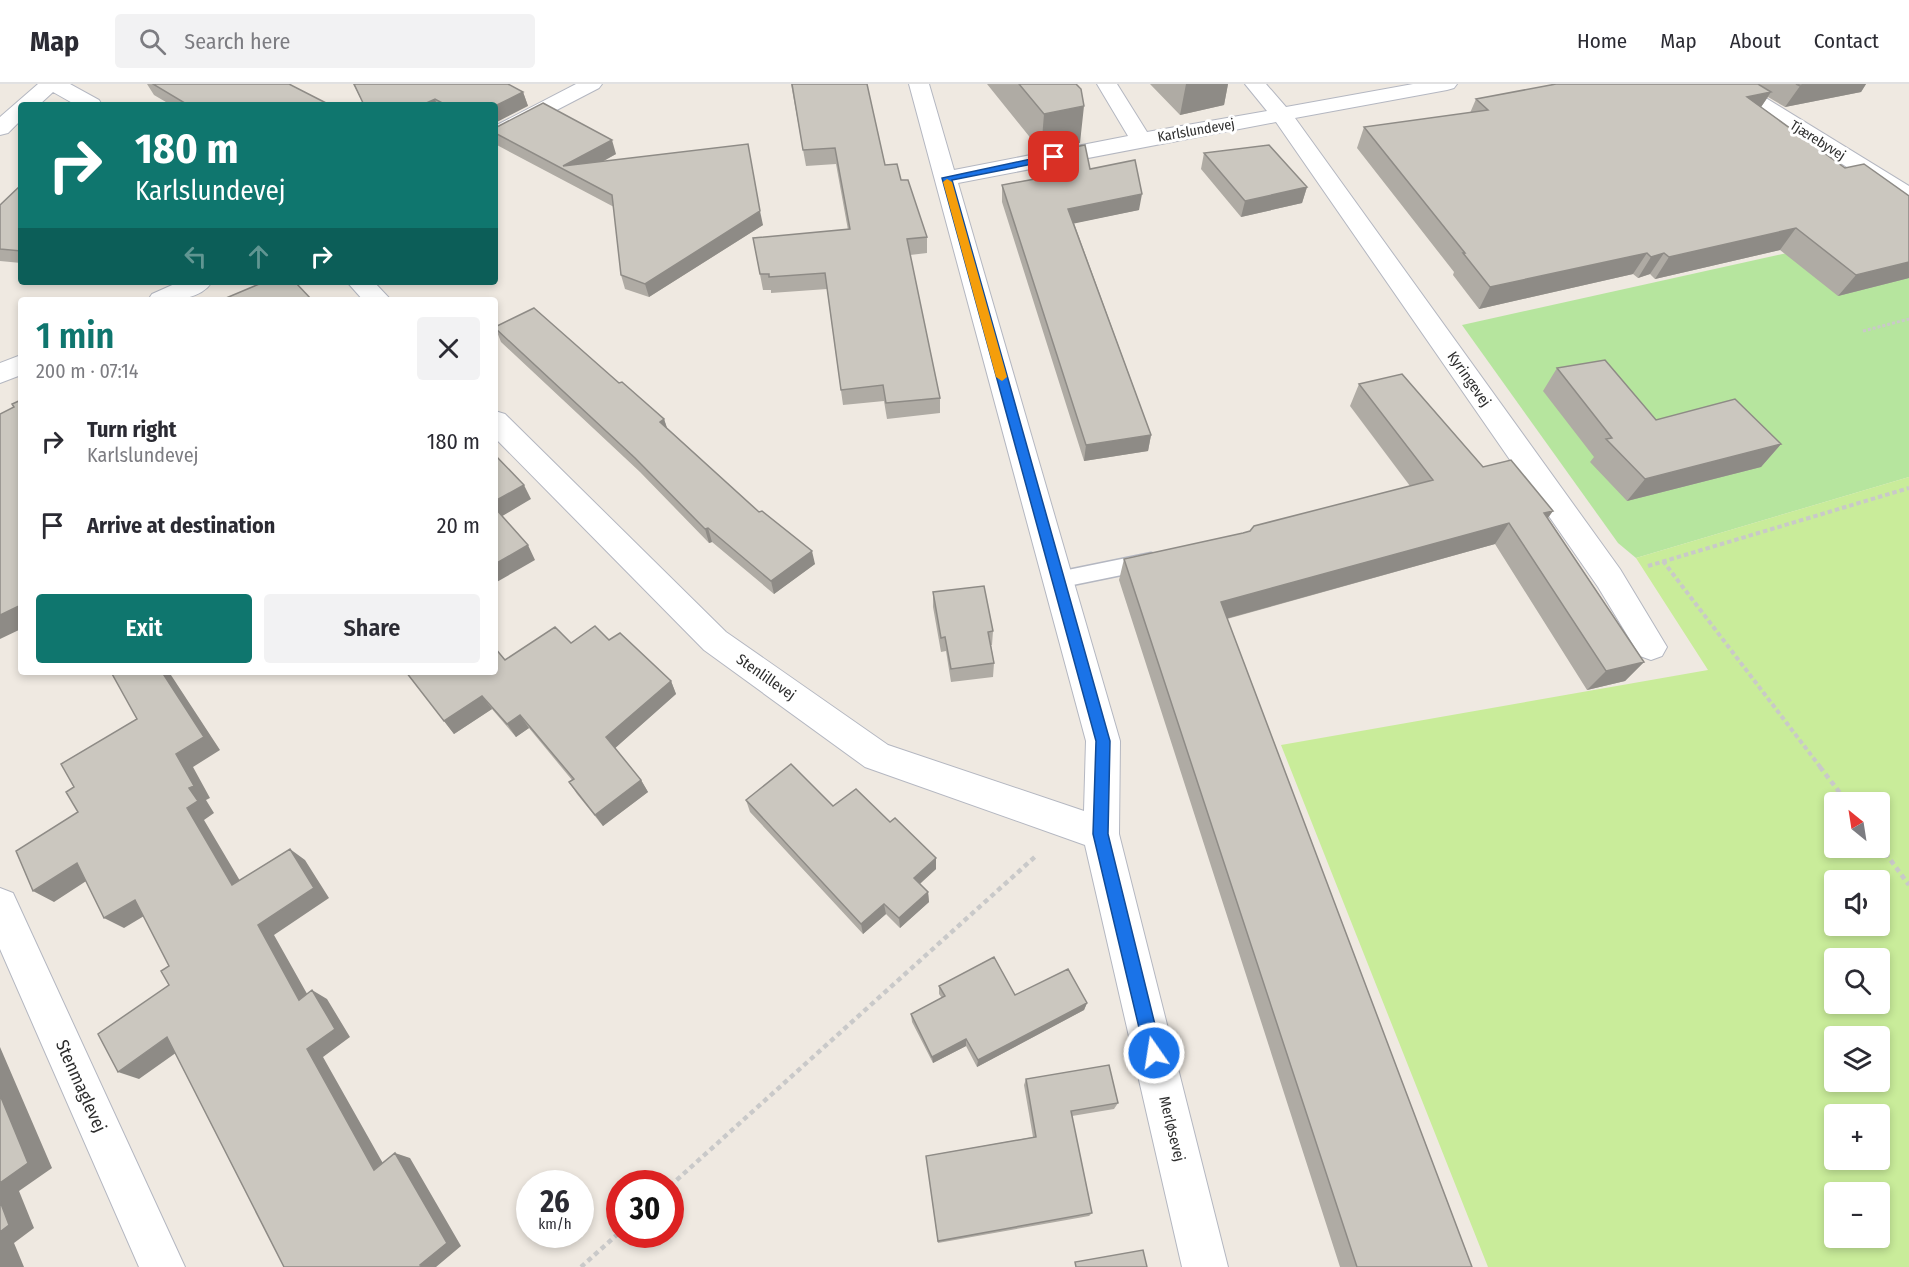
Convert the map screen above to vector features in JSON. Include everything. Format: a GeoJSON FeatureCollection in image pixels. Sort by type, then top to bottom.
{"type":"FeatureCollection","features":[{"type":"Feature","properties":{"kind":"street"},"geometry":{"type":"LineString","coordinates":[[29,102],[50,84]]}},
{"type":"Feature","properties":{"kind":"street"},"geometry":{"type":"LineString","coordinates":[[55,84],[86,102]]}},
{"type":"Feature","properties":{"kind":"street"},"geometry":{"type":"LineString","coordinates":[[498,133],[591,84]]}},
{"type":"Feature","properties":{"kind":"street","name":"Merløsevej"},"geometry":{"type":"LineString","coordinates":[[919,84],[1103,741],[1101,834],[1205,1267]]}},
{"type":"Feature","properties":{"kind":"street"},"geometry":{"type":"LineString","coordinates":[[1107,84],[1141,140]]}},
{"type":"Feature","properties":{"kind":"street","name":"Kyringevej"},"geometry":{"type":"LineString","coordinates":[[1255,84],[1282,115],[1609,578],[1650,647]]}},
{"type":"Feature","properties":{"kind":"street","name":"Karlslundevej"},"geometry":{"type":"LineString","coordinates":[[946,178],[1447,84]]}},
{"type":"Feature","properties":{"kind":"street","name":"Tjærebyvej"},"geometry":{"type":"LineString","coordinates":[[1728,84],[1909,196]]}},
{"type":"Feature","properties":{"kind":"street"},"geometry":{"type":"LineString","coordinates":[[0,128],[18,113]]}},
{"type":"Feature","properties":{"kind":"street"},"geometry":{"type":"LineString","coordinates":[[168,297],[194,285]]}},
{"type":"Feature","properties":{"kind":"street"},"geometry":{"type":"LineString","coordinates":[[362,285],[375,297]]}},
{"type":"Feature","properties":{"kind":"street"},"geometry":{"type":"LineString","coordinates":[[0,374],[18,365]]}},
{"type":"Feature","properties":{"kind":"street","name":"Stenlillevej"},"geometry":{"type":"LineString","coordinates":[[498,424],[715,641],[877,756],[1101,834]]}},
{"type":"Feature","properties":{"kind":"street","name":"Stenmaglevej"},"geometry":{"type":"LineString","coordinates":[[0,906],[162,1267]]}},
{"type":"Feature","properties":{"kind":"lane"},"geometry":{"type":"LineString","coordinates":[[1058,580],[1168,557]]}},
{"type":"Feature","properties":{"kind":"path"},"geometry":{"type":"LineString","coordinates":[[1863,331],[1909,319]]}},
{"type":"Feature","properties":{"kind":"path"},"geometry":{"type":"LineString","coordinates":[[1609,578],[1909,488]]}},
{"type":"Feature","properties":{"kind":"path"},"geometry":{"type":"LineString","coordinates":[[1663,561],[1839,792]]}},
{"type":"Feature","properties":{"kind":"path"},"geometry":{"type":"LineString","coordinates":[[684,1173],[1042,851],[1101,834]]}},
{"type":"Feature","properties":{"kind":"path"},"geometry":{"type":"LineString","coordinates":[[1889,858],[1909,885]]}},
{"type":"Feature","properties":{"kind":"path"},"geometry":{"type":"LineString","coordinates":[[581,1267],[606,1245]]}},
{"type":"Feature","properties":{"kind":"green space"},"geometry":{"type":"Polygon","coordinates":[[[1909,226],[1909,477],[1636,558],[1618,543],[1462,325],[1909,226]]]}},
{"type":"Feature","properties":{"kind":"green space"},"geometry":{"type":"Polygon","coordinates":[[[1909,477],[1909,1267],[1488,1267],[1281,745],[1708,670],[1636,558],[1909,477]]]}},
{"type":"Feature","properties":{"kind":"building"},"geometry":{"type":"Polygon","coordinates":[[[153,84],[289,84],[324,102],[183,102],[153,84]]]}},
{"type":"Feature","properties":{"kind":"building"},"geometry":{"type":"Polygon","coordinates":[[[354,84],[508,84],[523,92],[498,104],[498,102],[440,102],[435,99],[428,102],[363,102],[354,84]]]}},
{"type":"Feature","properties":{"kind":"building"},"geometry":{"type":"Polygon","coordinates":[[[792,84],[867,84],[885,165],[897,164],[901,180],[908,180],[927,237],[907,239],[940,398],[886,403],[883,385],[841,390],[825,273],[769,277],[769,274],[760,274],[753,238],[850,229],[835,148],[803,150],[792,84]]]}},
{"type":"Feature","properties":{"kind":"building"},"geometry":{"type":"Polygon","coordinates":[[[1019,84],[1076,84],[1081,89],[1084,106],[1044,114],[1019,84]]]}},
{"type":"Feature","properties":{"kind":"building"},"geometry":{"type":"Polygon","coordinates":[[[1556,84],[1758,84],[1771,92],[1747,97],[1845,168],[1864,164],[1909,196],[1909,262],[1856,275],[1796,228],[1669,257],[1664,253],[1651,257],[1647,253],[1490,287],[1364,127],[1488,110],[1476,99],[1556,84]]]}},
{"type":"Feature","properties":{"kind":"building"},"geometry":{"type":"Polygon","coordinates":[[[543,103],[612,140],[563,166],[748,144],[760,211],[645,284],[621,275],[612,195],[498,135],[498,126],[543,103]]]}},
{"type":"Feature","properties":{"kind":"building"},"geometry":{"type":"Polygon","coordinates":[[[1085,145],[1090,169],[1135,160],[1142,194],[1068,209],[1151,435],[1086,445],[1002,185],[1073,172],[1055,151],[1085,145]]]}},
{"type":"Feature","properties":{"kind":"building"},"geometry":{"type":"Polygon","coordinates":[[[1269,145],[1307,187],[1245,201],[1204,153],[1269,145]]]}},
{"type":"Feature","properties":{"kind":"building"},"geometry":{"type":"Polygon","coordinates":[[[18,188],[18,251],[0,249],[0,205],[18,188]]]}},
{"type":"Feature","properties":{"kind":"building"},"geometry":{"type":"Polygon","coordinates":[[[257,285],[298,285],[309,297],[228,297],[257,285]]]}},
{"type":"Feature","properties":{"kind":"building"},"geometry":{"type":"Polygon","coordinates":[[[534,308],[619,383],[622,382],[664,419],[660,422],[759,512],[762,511],[812,551],[771,581],[708,528],[705,529],[635,458],[498,331],[498,326],[534,308]]]}},
{"type":"Feature","properties":{"kind":"building"},"geometry":{"type":"Polygon","coordinates":[[[1605,360],[1656,420],[1735,399],[1781,444],[1645,479],[1606,439],[1612,438],[1557,368],[1605,360]]]}},
{"type":"Feature","properties":{"kind":"building"},"geometry":{"type":"Polygon","coordinates":[[[1402,374],[1483,467],[1511,460],[1553,511],[1544,513],[1644,662],[1606,671],[1509,523],[1221,602],[1472,1267],[1357,1267],[1124,559],[1243,533],[1250,531],[1254,526],[1433,480],[1359,384],[1402,374]]]}},
{"type":"Feature","properties":{"kind":"building"},"geometry":{"type":"Polygon","coordinates":[[[18,401],[18,606],[0,615],[0,414],[14,407],[12,404],[18,401]]]}},
{"type":"Feature","properties":{"kind":"building"},"geometry":{"type":"Polygon","coordinates":[[[498,458],[524,485],[498,499],[498,458]]]}},
{"type":"Feature","properties":{"kind":"building"},"geometry":{"type":"Polygon","coordinates":[[[498,511],[528,545],[498,562],[498,511]]]}},
{"type":"Feature","properties":{"kind":"building"},"geometry":{"type":"Polygon","coordinates":[[[984,586],[993,631],[988,632],[994,663],[951,669],[945,637],[941,638],[933,592],[984,586]]]}},
{"type":"Feature","properties":{"kind":"building"},"geometry":{"type":"Polygon","coordinates":[[[595,626],[609,640],[620,633],[671,681],[606,737],[641,780],[595,815],[569,782],[574,779],[520,715],[507,724],[482,696],[444,721],[408,675],[498,675],[498,652],[505,660],[555,627],[571,643],[595,626]]]}},
{"type":"Feature","properties":{"kind":"building"},"geometry":{"type":"Polygon","coordinates":[[[113,675],[164,675],[204,737],[176,754],[194,786],[189,788],[198,801],[187,808],[232,885],[290,849],[314,888],[258,925],[299,1000],[312,990],[335,1029],[307,1049],[374,1170],[395,1153],[447,1243],[420,1265],[421,1267],[284,1267],[167,1037],[118,1072],[98,1034],[169,985],[161,971],[169,966],[135,900],[104,918],[77,863],[33,891],[16,851],[78,812],[66,792],[74,787],[61,764],[137,719],[113,675]]]}},
{"type":"Feature","properties":{"kind":"building"},"geometry":{"type":"Polygon","coordinates":[[[791,764],[833,806],[856,789],[890,822],[895,818],[936,858],[914,878],[928,892],[899,918],[884,904],[861,924],[746,800],[791,764]]]}},
{"type":"Feature","properties":{"kind":"building"},"geometry":{"type":"Polygon","coordinates":[[[994,957],[1015,995],[1068,969],[1087,1003],[978,1060],[966,1039],[932,1057],[911,1014],[945,996],[939,986],[994,957]]]}},
{"type":"Feature","properties":{"kind":"building"},"geometry":{"type":"Polygon","coordinates":[[[1109,1065],[1118,1103],[1071,1111],[1092,1213],[938,1241],[926,1156],[1036,1137],[1026,1079],[1109,1065]]]}},
{"type":"Feature","properties":{"kind":"building"},"geometry":{"type":"Polygon","coordinates":[[[0,1095],[28,1163],[0,1183],[0,1095]]]}},
{"type":"Feature","properties":{"kind":"building"},"geometry":{"type":"Polygon","coordinates":[[[0,1201],[9,1225],[0,1232],[0,1201]]]}},
{"type":"Feature","properties":{"kind":"building"},"geometry":{"type":"Polygon","coordinates":[[[1143,1250],[1147,1267],[1076,1267],[1075,1262],[1143,1250]]]}},
{"type":"Feature","properties":{"kind":"slow traffic"},"geometry":{"type":"LineString","coordinates":[[947,182],[1002,377]]}},
{"type":"Feature","properties":{"kind":"route"},"geometry":{"type":"LineString","coordinates":[[1054,157],[946,178],[1103,741],[1101,834],[1154,1053]]}}]}
